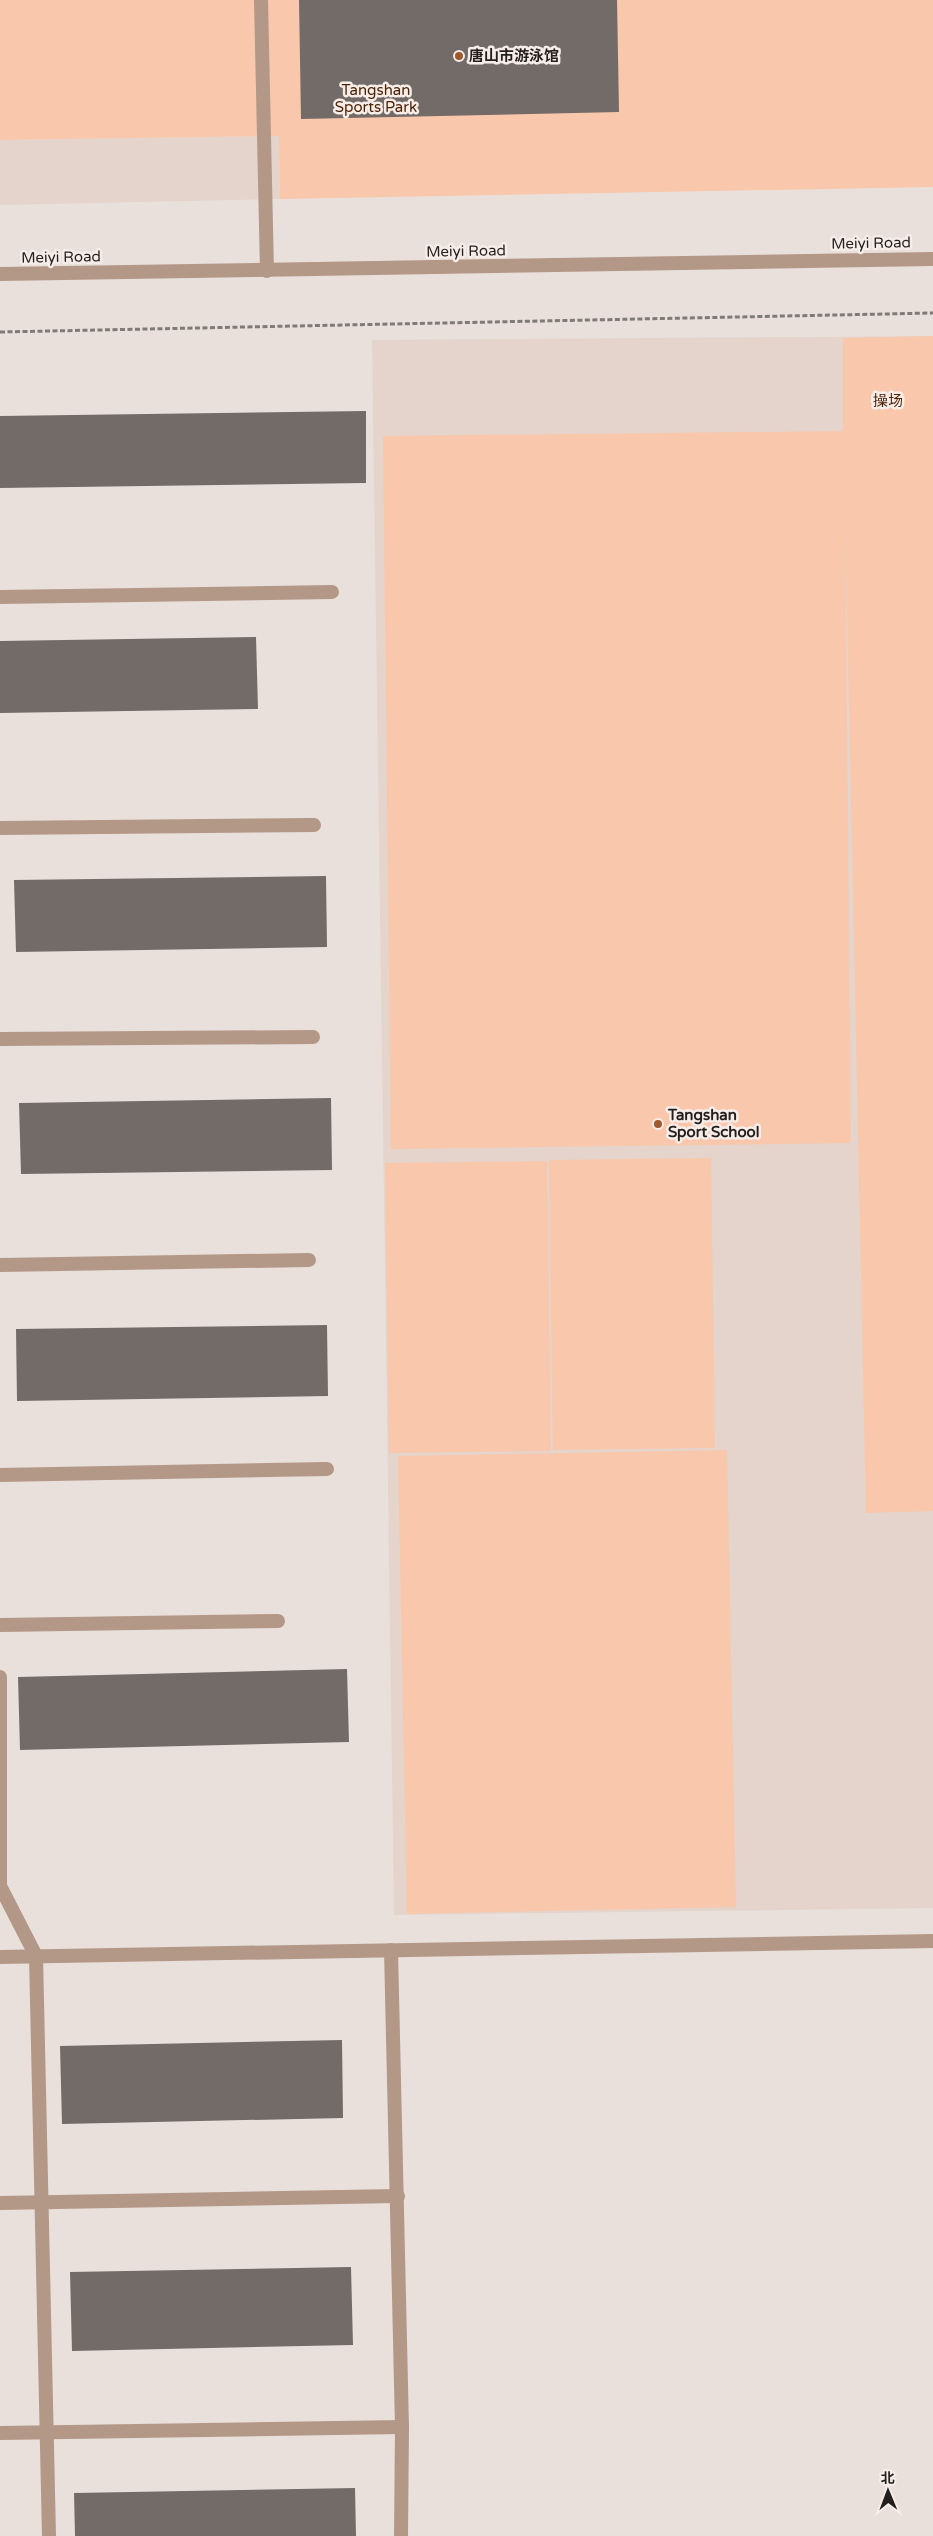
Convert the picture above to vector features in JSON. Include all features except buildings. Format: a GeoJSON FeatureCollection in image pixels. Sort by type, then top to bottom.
{"type":"FeatureCollection","features":[{"type":"Feature","properties":{"kind":"street"},"geometry":{"type":"LineString","coordinates":[[262,0],[267,271]]}},
{"type":"Feature","properties":{"kind":"street","name":"Meiyi Road"},"geometry":{"type":"LineString","coordinates":[[0,274],[933,259]]}},
{"type":"Feature","properties":{"kind":"street"},"geometry":{"type":"LineString","coordinates":[[0,597],[332,592]]}},
{"type":"Feature","properties":{"kind":"street"},"geometry":{"type":"LineString","coordinates":[[0,828],[314,825]]}},
{"type":"Feature","properties":{"kind":"street"},"geometry":{"type":"LineString","coordinates":[[0,1039],[313,1037]]}},
{"type":"Feature","properties":{"kind":"street"},"geometry":{"type":"LineString","coordinates":[[0,1265],[309,1260]]}},
{"type":"Feature","properties":{"kind":"street"},"geometry":{"type":"LineString","coordinates":[[0,1475],[328,1469]]}},
{"type":"Feature","properties":{"kind":"street"},"geometry":{"type":"LineString","coordinates":[[0,1625],[278,1621]]}},
{"type":"Feature","properties":{"kind":"street"},"geometry":{"type":"LineString","coordinates":[[0,1677],[0,1886],[36,1956],[49,2536]]}},
{"type":"Feature","properties":{"kind":"street"},"geometry":{"type":"LineString","coordinates":[[0,1957],[933,1941]]}},
{"type":"Feature","properties":{"kind":"street"},"geometry":{"type":"LineString","coordinates":[[391,1950],[402,2427],[401,2536]]}},
{"type":"Feature","properties":{"kind":"street"},"geometry":{"type":"LineString","coordinates":[[0,2203],[398,2196]]}},
{"type":"Feature","properties":{"kind":"street"},"geometry":{"type":"LineString","coordinates":[[0,2433],[402,2427]]}},
{"type":"Feature","properties":{"kind":"path"},"geometry":{"type":"LineString","coordinates":[[0,332],[933,314]]}},
{"type":"Feature","properties":{"kind":"shaded area"},"geometry":{"type":"Polygon","coordinates":[[[279,136],[280,199],[0,205],[0,140],[279,136]]]}},
{"type":"Feature","properties":{"kind":"shaded area","name":"Tangshan Sport School"},"geometry":{"type":"Polygon","coordinates":[[[933,336],[933,1908],[394,1915],[372,340],[933,336]]]}},
{"type":"Feature","properties":{"kind":"green space","name":"Tangshan Sports Park"},"geometry":{"type":"Polygon","coordinates":[[[0,0],[933,0],[933,187],[280,199],[279,136],[0,140],[0,0]]]}},
{"type":"Feature","properties":{"kind":"green space","name":"操场"},"geometry":{"type":"Polygon","coordinates":[[[933,336],[933,1511],[866,1513],[845,513],[851,1143],[391,1149],[383,436],[843,431],[843,338],[933,336]]]}},
{"type":"Feature","properties":{"kind":"green space"},"geometry":{"type":"Polygon","coordinates":[[[711,1158],[715,1448],[553,1450],[549,1160],[711,1158]]]}},
{"type":"Feature","properties":{"kind":"green space"},"geometry":{"type":"Polygon","coordinates":[[[547,1161],[551,1451],[389,1453],[385,1163],[547,1161]]]}},
{"type":"Feature","properties":{"kind":"green space"},"geometry":{"type":"Polygon","coordinates":[[[727,1450],[736,1907],[407,1914],[398,1456],[727,1450]]]}},
{"type":"Feature","properties":{"kind":"place","name":"唐山市游泳馆"},"geometry":{"type":"Point","coordinates":[459,56]}},
{"type":"Feature","properties":{"kind":"place","name":"Tangshan Sport School"},"geometry":{"type":"Point","coordinates":[658,1124]}}]}
